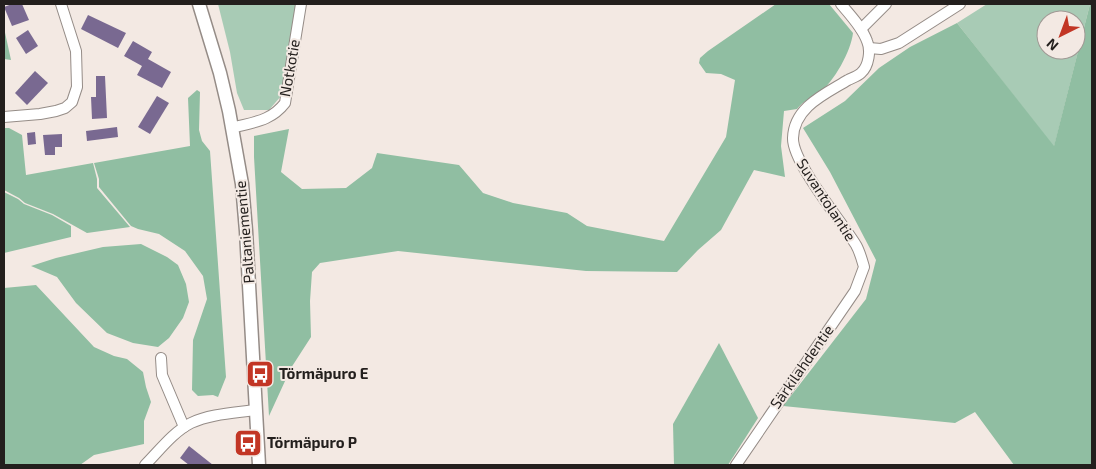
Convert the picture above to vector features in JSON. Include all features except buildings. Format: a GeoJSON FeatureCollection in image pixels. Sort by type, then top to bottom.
{"type":"FeatureCollection","features":[{"type":"Feature","properties":{"kind":"street"},"geometry":{"type":"LineString","coordinates":[[4,116],[56,111],[65,108],[72,102],[77,87],[76,51],[61,4]]}},
{"type":"Feature","properties":{"kind":"street","name":"Paltaniementie"},"geometry":{"type":"LineString","coordinates":[[199,4],[220,73],[242,184],[259,465]]}},
{"type":"Feature","properties":{"kind":"street","name":"Notkotie"},"geometry":{"type":"LineString","coordinates":[[232,128],[272,116],[285,102],[301,4]]}},
{"type":"Feature","properties":{"kind":"street"},"geometry":{"type":"LineString","coordinates":[[840,4],[861,29],[868,41],[868,48],[881,49],[899,43],[960,4]]}},
{"type":"Feature","properties":{"kind":"street"},"geometry":{"type":"LineString","coordinates":[[861,29],[886,4]]}},
{"type":"Feature","properties":{"kind":"street","name":"Suvantolantie"},"geometry":{"type":"LineString","coordinates":[[864,267],[857,247],[807,173],[797,155],[792,139],[795,126],[802,111],[814,100],[862,72],[869,58],[868,48]]}},
{"type":"Feature","properties":{"kind":"street","name":"Särkilahdentie"},"geometry":{"type":"LineString","coordinates":[[736,465],[855,291],[864,267]]}},
{"type":"Feature","properties":{"kind":"street"},"geometry":{"type":"LineString","coordinates":[[161,358],[162,375],[184,427]]}},
{"type":"Feature","properties":{"kind":"street"},"geometry":{"type":"LineString","coordinates":[[146,465],[184,427],[211,418],[255,410]]}},
{"type":"Feature","properties":{"kind":"green space"},"geometry":{"type":"Polygon","coordinates":[[[218,4],[297,4],[281,96],[269,110],[244,110],[237,93],[230,52],[218,4]]]}},
{"type":"Feature","properties":{"kind":"green space"},"geometry":{"type":"Polygon","coordinates":[[[776,4],[829,4],[853,33],[852,40],[836,74],[825,88],[797,109],[784,111],[781,146],[785,177],[754,170],[721,230],[677,272],[586,271],[398,251],[320,263],[312,272],[310,301],[311,337],[291,368],[269,416],[254,136],[289,129],[281,172],[302,189],[346,188],[372,168],[377,153],[459,165],[483,193],[513,203],[567,213],[587,226],[664,241],[726,137],[735,80],[721,74],[706,73],[699,63],[700,58],[776,4]]]}},
{"type":"Feature","properties":{"kind":"green space"},"geometry":{"type":"Polygon","coordinates":[[[987,4],[1090,4],[1086,20],[1086,10],[1036,10],[1036,60],[1076,60],[1054,147],[957,23],[987,4]]]}},
{"type":"Feature","properties":{"kind":"green space"},"geometry":{"type":"Polygon","coordinates":[[[1090,4],[1092,4],[1092,465],[1014,465],[975,412],[955,423],[783,406],[866,299],[876,260],[830,172],[803,128],[845,101],[879,68],[910,47],[957,23],[1054,146],[1076,60],[1086,60],[1086,20],[1090,4]]]}},
{"type":"Feature","properties":{"kind":"green space"},"geometry":{"type":"Polygon","coordinates":[[[4,28],[11,60],[4,59],[4,28]]]}},
{"type":"Feature","properties":{"kind":"green space"},"geometry":{"type":"Polygon","coordinates":[[[197,90],[200,92],[199,130],[202,141],[210,151],[226,377],[218,397],[213,395],[198,396],[192,390],[193,340],[207,299],[203,276],[185,251],[159,234],[131,226],[99,187],[99,179],[94,163],[190,146],[188,98],[197,90]]]}},
{"type":"Feature","properties":{"kind":"green space"},"geometry":{"type":"Polygon","coordinates":[[[4,128],[9,128],[22,135],[26,175],[93,163],[97,188],[130,227],[87,233],[53,214],[25,203],[4,190],[4,128]]]}},
{"type":"Feature","properties":{"kind":"green space"},"geometry":{"type":"Polygon","coordinates":[[[4,192],[24,204],[52,215],[71,226],[71,237],[4,253],[4,192]]]}},
{"type":"Feature","properties":{"kind":"green space"},"geometry":{"type":"Polygon","coordinates":[[[141,244],[167,257],[178,265],[186,284],[189,302],[183,318],[169,338],[158,347],[133,343],[107,333],[76,303],[57,277],[31,266],[103,247],[141,244]]]}},
{"type":"Feature","properties":{"kind":"green space"},"geometry":{"type":"Polygon","coordinates":[[[36,285],[94,347],[114,356],[127,359],[143,372],[151,402],[144,421],[144,444],[94,455],[80,465],[4,465],[4,288],[36,285]]]}},
{"type":"Feature","properties":{"kind":"green space"},"geometry":{"type":"Polygon","coordinates":[[[719,343],[758,418],[728,465],[674,465],[673,424],[719,343]]]}},
{"type":"Feature","properties":{"kind":"place","name":"Törmäpuro E"},"geometry":{"type":"Point","coordinates":[260,374]}},
{"type":"Feature","properties":{"kind":"place","name":"Törmäpuro P"},"geometry":{"type":"Point","coordinates":[248,443]}}]}
